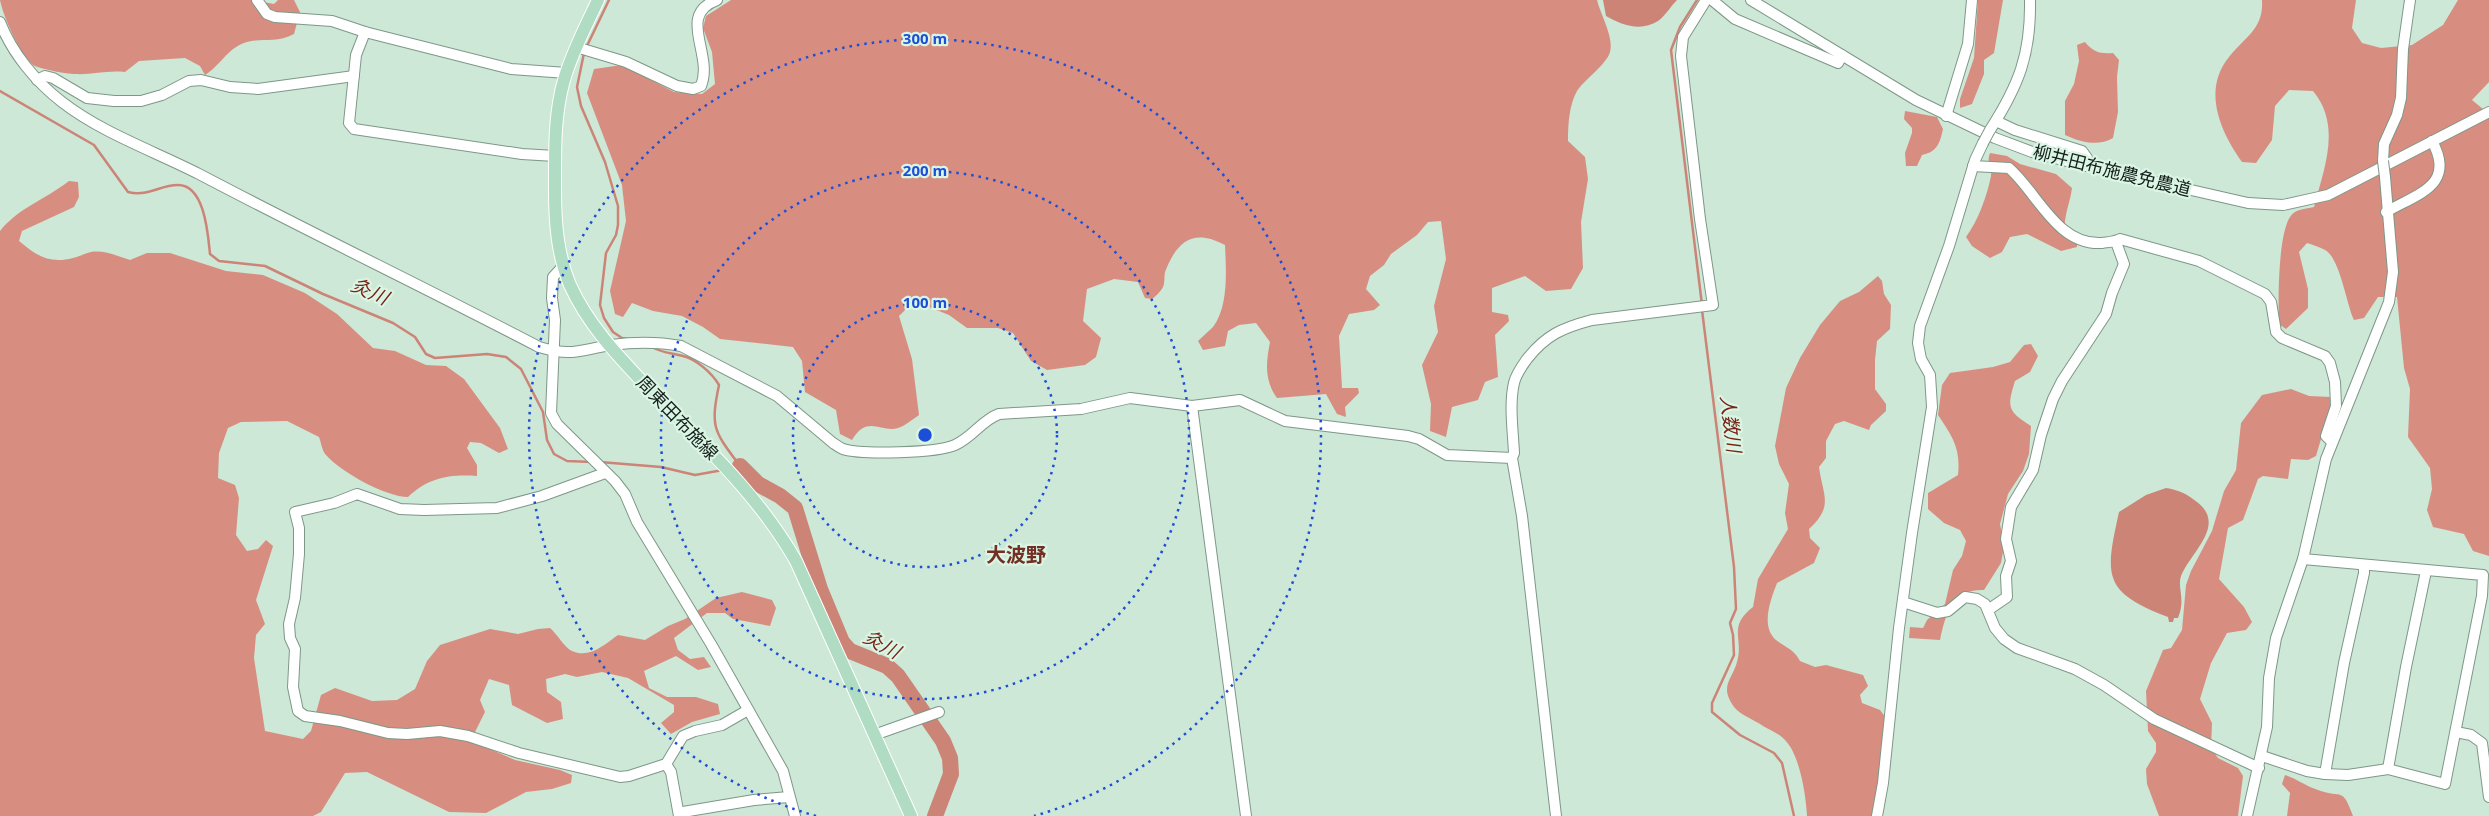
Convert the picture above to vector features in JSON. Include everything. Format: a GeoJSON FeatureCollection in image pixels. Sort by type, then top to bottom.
{"type":"FeatureCollection","features":[{"type":"Feature","properties":{"kind":"main road","name":"周東田布施線"},"geometry":{"type":"LineString","coordinates":[[598,0],[582,48],[567,73],[556,126],[556,232],[563,266],[582,308],[608,346],[727,470],[773,523],[796,561],[911,816]]}},
{"type":"Feature","properties":{"kind":"street"},"geometry":{"type":"LineString","coordinates":[[257,0],[266,14],[276,17],[332,21],[365,32],[511,69],[567,73]]}},
{"type":"Feature","properties":{"kind":"street"},"geometry":{"type":"LineString","coordinates":[[582,48],[626,62],[677,86],[693,89],[701,86],[704,78],[704,59],[697,21],[698,12],[707,4],[716,0]]}},
{"type":"Feature","properties":{"kind":"street"},"geometry":{"type":"LineString","coordinates":[[1556,816],[1522,516],[1512,458],[1514,452],[1514,381],[1522,365],[1538,344],[1552,334],[1592,320],[1713,305],[1700,219],[1681,56],[1683,37],[1706,0]]}},
{"type":"Feature","properties":{"kind":"street"},"geometry":{"type":"LineString","coordinates":[[1712,0],[1735,19],[1838,63],[1842,55]]}},
{"type":"Feature","properties":{"kind":"street","name":"柳井田布施農免農道"},"geometry":{"type":"LineString","coordinates":[[1752,0],[1946,116],[2032,152],[2228,199],[2266,205],[2283,204],[2328,195],[2489,112]]}},
{"type":"Feature","properties":{"kind":"street"},"geometry":{"type":"LineString","coordinates":[[1946,116],[1968,44],[1972,0]]}},
{"type":"Feature","properties":{"kind":"street"},"geometry":{"type":"LineString","coordinates":[[1877,816],[1883,783],[1903,602],[1918,490],[1932,407],[1930,375],[1921,359],[1918,343],[1920,326],[1949,246],[1973,166],[1983,143],[2017,84],[2023,65],[2030,22],[2030,0]]}},
{"type":"Feature","properties":{"kind":"street"},"geometry":{"type":"LineString","coordinates":[[2247,816],[2262,756],[2267,727],[2272,658],[2282,619],[2303,559],[2316,496],[2332,442],[2388,302],[2393,272],[2386,212],[2384,144],[2397,115],[2401,98],[2403,49],[2410,0]]}},
{"type":"Feature","properties":{"kind":"street"},"geometry":{"type":"LineString","coordinates":[[0,22],[8,39],[37,80],[62,102],[95,122],[539,347],[554,352],[575,354],[608,346],[670,344],[681,346],[777,396],[833,443],[843,449],[858,452],[936,450],[955,445],[970,436],[988,418],[999,414],[1080,410],[1135,398],[1192,406],[1240,400],[1285,421],[1408,436],[1419,439],[1447,455],[1512,458]]}},
{"type":"Feature","properties":{"kind":"street"},"geometry":{"type":"LineString","coordinates":[[365,32],[359,42],[354,76],[349,123],[354,129],[522,154],[555,156]]}},
{"type":"Feature","properties":{"kind":"street"},"geometry":{"type":"LineString","coordinates":[[37,80],[45,76],[54,78],[87,98],[141,101],[162,95],[189,81],[200,80],[230,87],[258,90],[354,76]]}},
{"type":"Feature","properties":{"kind":"street"},"geometry":{"type":"LineString","coordinates":[[1996,121],[2015,130],[2082,151],[2087,158],[2086,166]]}},
{"type":"Feature","properties":{"kind":"street"},"geometry":{"type":"LineString","coordinates":[[2386,212],[2434,183],[2440,173],[2441,162],[2432,141]]}},
{"type":"Feature","properties":{"kind":"street"},"geometry":{"type":"LineString","coordinates":[[1973,166],[2009,168],[2057,225],[2069,234],[2097,243],[2116,242],[2120,239],[2199,262],[2216,268],[2264,294],[2271,302],[2272,318],[2276,332],[2282,338],[2326,356],[2330,363],[2336,382],[2336,406],[2326,436],[2332,442]]}},
{"type":"Feature","properties":{"kind":"street"},"geometry":{"type":"LineString","coordinates":[[1988,610],[2006,597],[2006,576],[2012,561],[2006,539],[2011,508],[2035,465],[2041,434],[2053,399],[2062,381],[2106,314],[2112,293],[2123,269],[2123,258],[2116,242]]}},
{"type":"Feature","properties":{"kind":"street"},"geometry":{"type":"LineString","coordinates":[[563,266],[553,277],[552,298],[555,320],[551,413],[557,424],[615,481],[625,494],[637,522],[783,771],[795,816]]}},
{"type":"Feature","properties":{"kind":"street"},"geometry":{"type":"LineString","coordinates":[[1192,406],[1246,816]]}},
{"type":"Feature","properties":{"kind":"street"},"geometry":{"type":"LineString","coordinates":[[603,470],[542,496],[497,508],[424,510],[400,508],[357,494],[334,503],[317,505],[295,512],[299,528],[299,554],[295,598],[289,624],[290,638],[295,648],[293,688],[298,711],[305,716],[340,721],[388,733],[407,734],[440,731],[468,736],[519,753],[620,777],[666,764],[684,736],[695,731],[722,725],[748,710]]}},
{"type":"Feature","properties":{"kind":"street"},"geometry":{"type":"LineString","coordinates":[[2262,756],[2306,771],[2348,775],[2388,768],[2445,784],[2456,732],[2482,596],[2482,575],[2303,559]]}},
{"type":"Feature","properties":{"kind":"street"},"geometry":{"type":"LineString","coordinates":[[2326,774],[2344,662],[2364,573],[2364,565]]}},
{"type":"Feature","properties":{"kind":"street"},"geometry":{"type":"LineString","coordinates":[[2388,768],[2426,571]]}},
{"type":"Feature","properties":{"kind":"street"},"geometry":{"type":"LineString","coordinates":[[1903,602],[1937,613],[1948,611],[1965,597],[1971,597],[1985,604],[1995,628],[2004,639],[2017,648],[2075,669],[2104,684],[2154,719],[2259,768]]}},
{"type":"Feature","properties":{"kind":"street"},"geometry":{"type":"LineString","coordinates":[[874,735],[937,712]]}},
{"type":"Feature","properties":{"kind":"street"},"geometry":{"type":"LineString","coordinates":[[2456,732],[2471,735],[2482,743],[2489,797]]}},
{"type":"Feature","properties":{"kind":"street"},"geometry":{"type":"LineString","coordinates":[[666,764],[671,772],[679,816]]}},
{"type":"Feature","properties":{"kind":"street"},"geometry":{"type":"LineString","coordinates":[[679,816],[683,812],[727,804],[790,797]]}},
{"type":"Feature","properties":{"kind":"shaded area"},"geometry":{"type":"Polygon","coordinates":[[[0,0],[252,0],[274,4],[278,0],[294,0],[300,12],[294,34],[281,39],[244,43],[228,53],[205,75],[200,66],[185,58],[139,61],[125,72],[75,74],[53,71],[33,65],[23,53],[13,35],[0,0]]]}},
{"type":"Feature","properties":{"kind":"shaded area"},"geometry":{"type":"Polygon","coordinates":[[[731,0],[1597,0],[1609,33],[1610,52],[1605,62],[1577,91],[1571,109],[1568,128],[1568,141],[1585,157],[1588,179],[1581,222],[1583,268],[1571,289],[1546,291],[1525,276],[1492,288],[1492,312],[1508,315],[1509,321],[1495,335],[1498,377],[1485,382],[1478,400],[1452,407],[1446,437],[1430,431],[1431,404],[1422,365],[1438,332],[1434,306],[1446,259],[1441,221],[1428,222],[1417,235],[1391,254],[1384,265],[1370,276],[1366,289],[1380,305],[1374,310],[1349,314],[1339,336],[1342,388],[1358,388],[1359,393],[1345,407],[1346,417],[1337,414],[1326,394],[1277,398],[1270,385],[1267,371],[1270,342],[1256,323],[1239,325],[1228,331],[1225,346],[1203,350],[1198,341],[1213,327],[1222,309],[1226,276],[1225,245],[1214,240],[1195,238],[1188,240],[1175,252],[1165,272],[1163,287],[1152,299],[1145,298],[1138,282],[1114,279],[1087,289],[1083,321],[1101,338],[1096,357],[1085,365],[1047,370],[1031,361],[1013,333],[998,328],[967,328],[949,315],[914,301],[899,316],[912,359],[919,415],[898,428],[869,426],[863,428],[852,440],[840,434],[836,410],[805,392],[802,361],[793,347],[720,339],[682,316],[653,311],[632,303],[623,317],[615,314],[610,291],[626,221],[622,185],[587,93],[594,69],[622,65],[674,92],[702,94],[715,84],[712,52],[703,28],[706,16],[731,0]]]}},
{"type":"Feature","properties":{"kind":"shaded area"},"geometry":{"type":"Polygon","coordinates":[[[1603,0],[1677,0],[1658,21],[1638,27],[1618,22],[1606,16],[1603,0]]]}},
{"type":"Feature","properties":{"kind":"shaded area"},"geometry":{"type":"Polygon","coordinates":[[[1978,0],[2003,0],[1994,53],[1984,60],[1984,74],[1972,104],[1960,108],[1960,99],[1974,58],[1978,0]]]}},
{"type":"Feature","properties":{"kind":"shaded area"},"geometry":{"type":"Polygon","coordinates":[[[2262,0],[2356,0],[2352,28],[2362,43],[2381,48],[2412,45],[2443,25],[2458,0],[2489,0],[2489,82],[2472,100],[2489,114],[2489,556],[2473,551],[2464,534],[2433,527],[2427,510],[2432,489],[2430,468],[2408,437],[2410,389],[2404,368],[2397,297],[2378,297],[2364,318],[2354,320],[2335,262],[2325,250],[2307,243],[2299,252],[2308,289],[2308,308],[2286,329],[2279,324],[2281,253],[2286,226],[2290,217],[2295,212],[2314,207],[2326,162],[2329,133],[2327,118],[2322,104],[2313,91],[2289,90],[2275,106],[2272,140],[2256,163],[2242,162],[2227,137],[2217,110],[2215,97],[2217,83],[2221,70],[2229,57],[2257,26],[2262,10],[2262,0]]]}},
{"type":"Feature","properties":{"kind":"shaded area"},"geometry":{"type":"Polygon","coordinates":[[[2085,42],[2097,52],[2113,53],[2119,60],[2117,77],[2118,112],[2113,138],[2095,143],[2077,140],[2065,135],[2065,101],[2074,84],[2079,61],[2077,45],[2085,42]]]}},
{"type":"Feature","properties":{"kind":"shaded area"},"geometry":{"type":"Polygon","coordinates":[[[1905,111],[1937,117],[1943,129],[1937,146],[1931,152],[1922,155],[1917,166],[1906,166],[1905,153],[1912,128],[1904,119],[1905,111]]]}},
{"type":"Feature","properties":{"kind":"shaded area"},"geometry":{"type":"Polygon","coordinates":[[[1990,153],[2007,156],[2020,164],[2056,174],[2072,188],[2066,216],[2065,233],[2077,242],[2077,247],[2061,251],[2027,234],[2010,237],[2002,252],[1990,258],[1972,246],[1966,237],[1978,216],[1987,192],[1991,176],[1990,153]]]}},
{"type":"Feature","properties":{"kind":"shaded area"},"geometry":{"type":"Polygon","coordinates":[[[69,181],[78,182],[79,197],[74,207],[22,231],[19,241],[38,255],[50,259],[65,260],[91,252],[101,252],[130,260],[147,253],[170,253],[226,271],[263,275],[305,293],[337,314],[373,348],[395,351],[426,365],[446,366],[464,379],[500,428],[508,449],[499,453],[481,443],[470,442],[467,448],[477,465],[477,476],[457,476],[431,481],[408,497],[388,493],[353,476],[326,455],[319,437],[287,421],[241,422],[228,428],[219,453],[218,478],[235,485],[239,498],[236,535],[247,551],[258,549],[266,540],[273,546],[256,600],[265,624],[256,635],[254,658],[265,731],[303,739],[311,731],[321,695],[335,688],[372,701],[397,700],[415,689],[427,661],[440,645],[490,629],[518,634],[550,628],[569,649],[585,653],[597,649],[618,635],[645,640],[668,626],[685,619],[716,598],[742,592],[772,600],[776,608],[770,626],[733,619],[725,613],[707,613],[674,638],[678,650],[690,659],[704,657],[711,667],[698,670],[676,656],[644,671],[649,688],[667,697],[696,697],[718,704],[720,714],[692,722],[671,734],[661,723],[674,712],[674,705],[628,678],[602,672],[577,677],[565,674],[546,679],[547,692],[561,702],[563,719],[547,723],[512,705],[509,685],[489,679],[480,700],[485,712],[475,732],[476,743],[515,760],[560,770],[572,775],[571,783],[552,789],[526,792],[486,813],[449,812],[367,772],[345,773],[321,812],[313,816],[0,816],[0,231],[15,216],[69,181]]]}},
{"type":"Feature","properties":{"kind":"shaded area"},"geometry":{"type":"Polygon","coordinates":[[[1878,276],[1882,281],[1884,294],[1891,305],[1890,329],[1877,341],[1875,360],[1875,389],[1886,404],[1886,411],[1871,425],[1869,430],[1844,421],[1835,424],[1826,441],[1826,458],[1819,467],[1825,500],[1824,507],[1822,514],[1809,529],[1810,538],[1820,548],[1814,563],[1777,583],[1768,612],[1768,620],[1771,634],[1776,640],[1792,651],[1800,661],[1815,667],[1826,665],[1863,675],[1868,686],[1860,695],[1862,703],[1880,710],[1886,718],[1884,753],[1872,816],[1807,816],[1801,776],[1795,755],[1790,747],[1780,736],[1737,710],[1727,694],[1727,688],[1739,654],[1738,627],[1745,614],[1753,607],[1758,579],[1788,529],[1785,513],[1789,484],[1779,464],[1775,446],[1786,388],[1800,358],[1820,325],[1840,301],[1859,292],[1878,276]]]}},
{"type":"Feature","properties":{"kind":"shaded area"},"geometry":{"type":"Polygon","coordinates":[[[2031,344],[2038,356],[2030,372],[2015,381],[2010,403],[2013,412],[2031,426],[2029,454],[2023,471],[2008,494],[2000,524],[2004,546],[2001,563],[1984,590],[1964,594],[1952,604],[1940,640],[1909,638],[1910,627],[1923,628],[1927,620],[1945,604],[1953,570],[1962,556],[1966,541],[1960,530],[1944,523],[1928,509],[1928,493],[1958,475],[1957,450],[1938,415],[1942,385],[1950,373],[1993,367],[2010,362],[2024,345],[2031,344]]]}},
{"type":"Feature","properties":{"kind":"shaded area"},"geometry":{"type":"Polygon","coordinates":[[[2291,389],[2309,396],[2331,397],[2331,405],[2316,456],[2308,460],[2291,459],[2288,479],[2263,476],[2258,479],[2243,520],[2228,528],[2219,579],[2244,607],[2252,622],[2246,630],[2227,633],[2211,663],[2200,699],[2212,723],[2211,748],[2218,758],[2238,768],[2243,776],[2238,816],[2159,816],[2147,784],[2146,769],[2156,752],[2156,743],[2148,731],[2146,691],[2163,650],[2171,648],[2182,630],[2186,585],[2191,571],[2212,531],[2224,491],[2236,470],[2241,423],[2262,395],[2291,389]]]}},
{"type":"Feature","properties":{"kind":"shaded area"},"geometry":{"type":"Polygon","coordinates":[[[2166,488],[2179,491],[2193,499],[2205,511],[2209,520],[2204,539],[2181,576],[2180,611],[2178,618],[2174,618],[2173,622],[2169,622],[2168,617],[2146,608],[2120,590],[2114,579],[2111,567],[2111,552],[2119,512],[2146,495],[2166,488]]]}},
{"type":"Feature","properties":{"kind":"shaded area"},"geometry":{"type":"Polygon","coordinates":[[[2285,775],[2314,789],[2341,795],[2344,797],[2353,816],[2287,816],[2290,793],[2282,784],[2285,775]]]}},
{"type":"Feature","properties":{"kind":"waterway","name":"灸川"},"geometry":{"type":"LineString","coordinates":[[586,48],[609,0]]}},
{"type":"Feature","properties":{"kind":"waterway","name":"人数川"},"geometry":{"type":"LineString","coordinates":[[1697,0],[1680,27],[1671,50],[1702,305]]}},
{"type":"Feature","properties":{"kind":"waterway","name":"灸川"},"geometry":{"type":"LineString","coordinates":[[584,53],[577,87],[581,106],[605,162],[618,206],[618,225],[616,235],[606,253],[600,305],[604,318],[613,332],[622,338],[629,339]]}},
{"type":"Feature","properties":{"kind":"waterway","name":"灸川"},"geometry":{"type":"LineString","coordinates":[[0,91],[94,145],[128,192],[142,193],[178,185],[187,187],[194,193],[203,212],[210,254],[219,261],[265,266],[323,294],[393,323],[415,337],[426,354],[435,358],[487,354],[506,357],[521,369],[543,412],[547,440],[554,454],[567,461],[592,462]]}},
{"type":"Feature","properties":{"kind":"waterway","name":"人数川"},"geometry":{"type":"LineString","coordinates":[[1702,310],[1734,567],[1736,609],[1730,623],[1734,655],[1712,703],[1712,712],[1740,735],[1774,753],[1782,763],[1794,816]]}},
{"type":"Feature","properties":{"kind":"waterway","name":"灸川"},"geometry":{"type":"LineString","coordinates":[[652,347],[693,360],[708,371],[716,380],[719,385],[715,411],[716,428],[724,445],[740,466],[733,468]]}},
{"type":"Feature","properties":{"kind":"waterway","name":"灸川"},"geometry":{"type":"LineString","coordinates":[[600,462],[661,467],[695,475],[723,470]]}},
{"type":"Feature","properties":{"kind":"waterway","name":"灸川"},"geometry":{"type":"LineString","coordinates":[[740,466],[758,484],[780,496],[795,508],[820,589],[842,642],[850,651],[887,666],[898,676],[943,741],[950,758],[951,774],[935,816]]}},
{"type":"Feature","properties":{"kind":"district","name":"大波野"},"geometry":{"type":"Point","coordinates":[1016,555]}}]}
